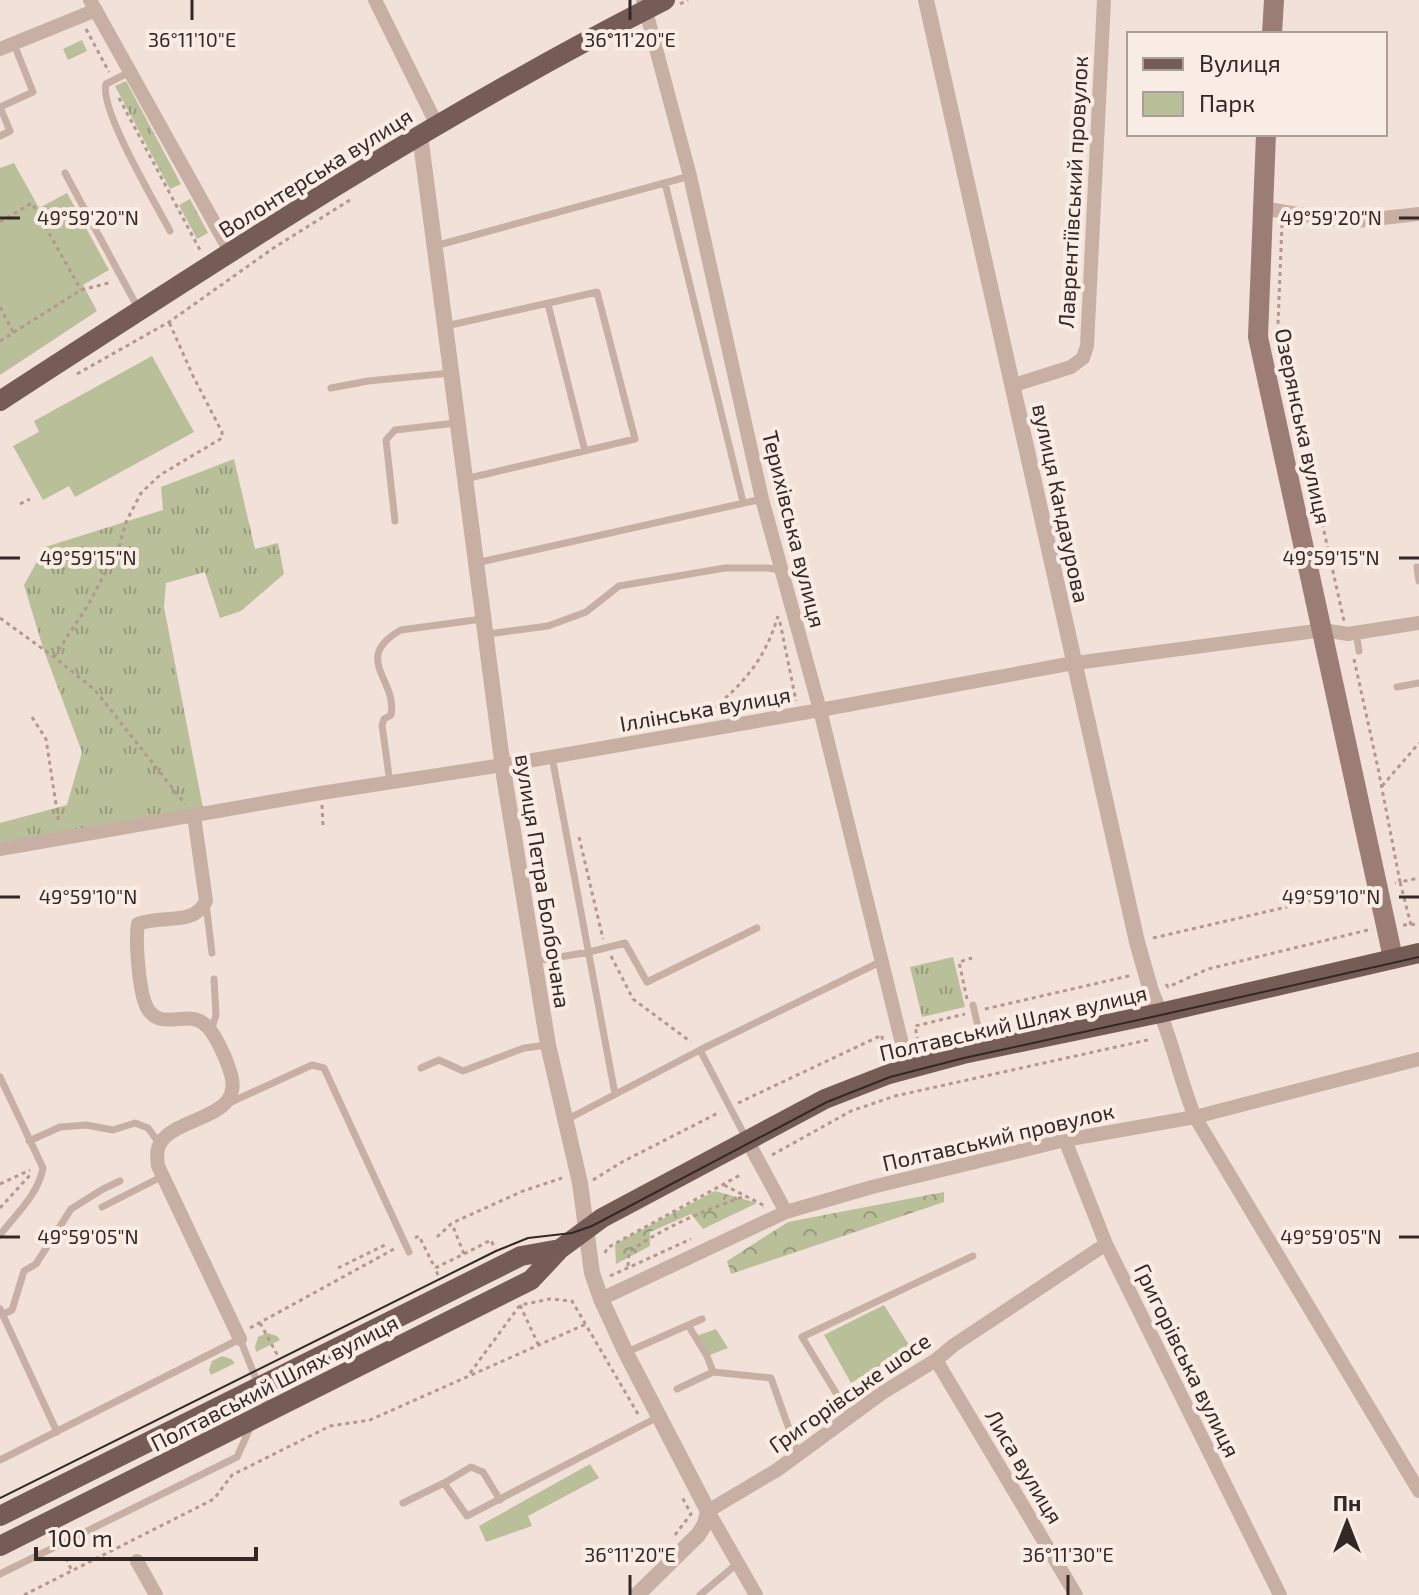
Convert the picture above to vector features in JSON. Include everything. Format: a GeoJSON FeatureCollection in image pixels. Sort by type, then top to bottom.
{"type":"FeatureCollection","features":[{"type":"Feature","properties":{"kind":"main road","name":"Волонтерська вулиця"},"geometry":{"type":"LineString","coordinates":[[0,401],[139,310],[428,130],[644,5],[665,0]]}},
{"type":"Feature","properties":{"kind":"main road"},"geometry":{"type":"LineString","coordinates":[[1272,32],[1274,0]]}},
{"type":"Feature","properties":{"kind":"main road","name":"Озерянська вулиця"},"geometry":{"type":"LineString","coordinates":[[1266,136],[1258,337],[1393,958]]}},
{"type":"Feature","properties":{"kind":"main road","name":"Полтавський Шлях вулиця"},"geometry":{"type":"LineString","coordinates":[[0,1546],[531,1280],[560,1249],[602,1218],[825,1099],[908,1068],[1419,953]]}},
{"type":"Feature","properties":{"kind":"main road","name":"Полтавський Шлях вулиця"},"geometry":{"type":"LineString","coordinates":[[0,1516],[521,1256],[560,1249]]}},
{"type":"Feature","properties":{"kind":"street","name":"вулиця Петра Болбочана"},"geometry":{"type":"LineString","coordinates":[[375,0],[428,130],[435,246],[503,765],[548,1045],[580,1183],[592,1273],[626,1353],[708,1511],[756,1595]]}},
{"type":"Feature","properties":{"kind":"street","name":"вулиця Кандаурова"},"geometry":{"type":"LineString","coordinates":[[926,0],[1137,942],[1160,1013]]}},
{"type":"Feature","properties":{"kind":"street","name":"Лаврентіївський провулок"},"geometry":{"type":"LineString","coordinates":[[1014,385],[1071,367],[1083,358],[1087,346],[1104,0]]}},
{"type":"Feature","properties":{"kind":"street"},"geometry":{"type":"LineString","coordinates":[[7,47],[80,17],[93,5],[231,253]]}},
{"type":"Feature","properties":{"kind":"street","name":"Терихівська вулиця"},"geometry":{"type":"LineString","coordinates":[[644,5],[690,176],[762,499],[820,710],[908,1068]]}},
{"type":"Feature","properties":{"kind":"street"},"geometry":{"type":"LineString","coordinates":[[1262,208],[1347,222],[1419,214]]}},
{"type":"Feature","properties":{"kind":"street","name":"Іллінська вулиця"},"geometry":{"type":"LineString","coordinates":[[0,849],[194,816],[253,802],[552,757],[1074,663],[1323,630],[1352,633],[1419,623]]}},
{"type":"Feature","properties":{"kind":"street"},"geometry":{"type":"LineString","coordinates":[[194,816],[206,901],[201,911],[190,917],[149,919],[138,924],[136,933],[145,1004],[153,1016],[163,1020],[201,1020],[211,1031],[231,1073],[232,1093],[224,1106],[168,1135],[159,1143],[157,1153],[158,1166],[242,1335]]}},
{"type":"Feature","properties":{"kind":"street"},"geometry":{"type":"LineString","coordinates":[[1160,1013],[1195,1117],[1419,1491]]}},
{"type":"Feature","properties":{"kind":"street","name":"Полтавський провулок"},"geometry":{"type":"LineString","coordinates":[[601,1299],[786,1212],[872,1187],[1065,1140],[1195,1117],[1419,1059]]}},
{"type":"Feature","properties":{"kind":"street"},"geometry":{"type":"LineString","coordinates":[[747,1140],[786,1212]]}},
{"type":"Feature","properties":{"kind":"street","name":"Григорівська вулиця"},"geometry":{"type":"LineString","coordinates":[[1065,1140],[1106,1244],[1280,1595]]}},
{"type":"Feature","properties":{"kind":"street","name":"Григорівське шосе"},"geometry":{"type":"LineString","coordinates":[[637,1595],[698,1535],[708,1511],[777,1470],[882,1393],[936,1360],[1106,1244]]}},
{"type":"Feature","properties":{"kind":"street","name":"Лиса вулиця"},"geometry":{"type":"LineString","coordinates":[[936,1360],[1076,1595]]}},
{"type":"Feature","properties":{"kind":"street"},"geometry":{"type":"LineString","coordinates":[[137,1561],[156,1595]]}},
{"type":"Feature","properties":{"kind":"lane"},"geometry":{"type":"LineString","coordinates":[[0,136],[10,131],[0,107],[33,92],[7,47]]}},
{"type":"Feature","properties":{"kind":"lane"},"geometry":{"type":"LineString","coordinates":[[130,72],[106,84],[104,91],[118,132],[170,231]]}},
{"type":"Feature","properties":{"kind":"lane"},"geometry":{"type":"LineString","coordinates":[[65,173],[139,310]]}},
{"type":"Feature","properties":{"kind":"lane"},"geometry":{"type":"LineString","coordinates":[[435,246],[690,176]]}},
{"type":"Feature","properties":{"kind":"lane"},"geometry":{"type":"LineString","coordinates":[[665,183],[743,502]]}},
{"type":"Feature","properties":{"kind":"lane"},"geometry":{"type":"LineString","coordinates":[[445,326],[597,292],[635,439],[465,479]]}},
{"type":"Feature","properties":{"kind":"lane"},"geometry":{"type":"LineString","coordinates":[[548,304],[585,451]]}},
{"type":"Feature","properties":{"kind":"lane"},"geometry":{"type":"LineString","coordinates":[[331,388],[451,373]]}},
{"type":"Feature","properties":{"kind":"lane"},"geometry":{"type":"LineString","coordinates":[[395,521],[386,440],[395,430],[458,422]]}},
{"type":"Feature","properties":{"kind":"lane"},"geometry":{"type":"LineString","coordinates":[[476,563],[762,499]]}},
{"type":"Feature","properties":{"kind":"lane"},"geometry":{"type":"LineString","coordinates":[[1417,567],[1419,581]]}},
{"type":"Feature","properties":{"kind":"lane"},"geometry":{"type":"LineString","coordinates":[[390,783],[382,725],[384,719],[391,715],[393,706],[377,660],[381,646],[401,630],[548,626],[586,612],[619,586],[725,568],[782,570]]}},
{"type":"Feature","properties":{"kind":"lane"},"geometry":{"type":"LineString","coordinates":[[1352,633],[1359,651]]}},
{"type":"Feature","properties":{"kind":"lane"},"geometry":{"type":"LineString","coordinates":[[1397,687],[1419,683]]}},
{"type":"Feature","properties":{"kind":"lane"},"geometry":{"type":"LineString","coordinates":[[552,757],[615,1094]]}},
{"type":"Feature","properties":{"kind":"lane"},"geometry":{"type":"LineString","coordinates":[[206,901],[212,953]]}},
{"type":"Feature","properties":{"kind":"lane"},"geometry":{"type":"LineString","coordinates":[[534,961],[625,943],[647,982],[757,928]]}},
{"type":"Feature","properties":{"kind":"lane"},"geometry":{"type":"LineString","coordinates":[[566,1121],[700,1050],[882,961]]}},
{"type":"Feature","properties":{"kind":"lane"},"geometry":{"type":"LineString","coordinates":[[211,1031],[216,1015],[214,979]]}},
{"type":"Feature","properties":{"kind":"lane"},"geometry":{"type":"LineString","coordinates":[[973,1010],[983,1050]]}},
{"type":"Feature","properties":{"kind":"lane"},"geometry":{"type":"LineString","coordinates":[[421,1068],[439,1060],[463,1071],[524,1048],[548,1045]]}},
{"type":"Feature","properties":{"kind":"lane"},"geometry":{"type":"LineString","coordinates":[[700,1050],[747,1140]]}},
{"type":"Feature","properties":{"kind":"lane"},"geometry":{"type":"LineString","coordinates":[[224,1106],[312,1065],[324,1068],[409,1252]]}},
{"type":"Feature","properties":{"kind":"lane"},"geometry":{"type":"LineString","coordinates":[[0,1077],[43,1168],[31,1197],[0,1235]]}},
{"type":"Feature","properties":{"kind":"lane"},"geometry":{"type":"LineString","coordinates":[[29,1141],[60,1127],[86,1125],[113,1130],[135,1123],[148,1128],[159,1143]]}},
{"type":"Feature","properties":{"kind":"lane"},"geometry":{"type":"LineString","coordinates":[[102,1207],[163,1176]]}},
{"type":"Feature","properties":{"kind":"lane"},"geometry":{"type":"LineString","coordinates":[[57,1432],[1,1312],[12,1310],[24,1271],[36,1264],[71,1209],[120,1181]]}},
{"type":"Feature","properties":{"kind":"lane"},"geometry":{"type":"LineString","coordinates":[[850,1416],[802,1337],[973,1256]]}},
{"type":"Feature","properties":{"kind":"lane"},"geometry":{"type":"LineString","coordinates":[[626,1353],[702,1319]]}},
{"type":"Feature","properties":{"kind":"lane"},"geometry":{"type":"LineString","coordinates":[[688,1325],[713,1372]]}},
{"type":"Feature","properties":{"kind":"lane"},"geometry":{"type":"LineString","coordinates":[[0,1460],[242,1335],[259,1387],[262,1415],[237,1457],[0,1574]]}},
{"type":"Feature","properties":{"kind":"lane"},"geometry":{"type":"LineString","coordinates":[[677,1389],[713,1372],[771,1378],[798,1454]]}},
{"type":"Feature","properties":{"kind":"lane"},"geometry":{"type":"LineString","coordinates":[[444,1483],[467,1516],[660,1416]]}},
{"type":"Feature","properties":{"kind":"lane"},"geometry":{"type":"LineString","coordinates":[[403,1503],[471,1467],[483,1472],[500,1500]]}},
{"type":"Feature","properties":{"kind":"lane"},"geometry":{"type":"LineString","coordinates":[[700,1595],[739,1562]]}},
{"type":"Feature","properties":{"kind":"path"},"geometry":{"type":"LineString","coordinates":[[80,17],[201,254]]}},
{"type":"Feature","properties":{"kind":"path"},"geometry":{"type":"LineString","coordinates":[[78,373],[169,322],[275,247],[356,196]]}},
{"type":"Feature","properties":{"kind":"path"},"geometry":{"type":"LineString","coordinates":[[0,222],[32,203],[81,290]]}},
{"type":"Feature","properties":{"kind":"path"},"geometry":{"type":"LineString","coordinates":[[1283,212],[1278,324],[1341,611],[1352,633],[1411,925]]}},
{"type":"Feature","properties":{"kind":"path"},"geometry":{"type":"LineString","coordinates":[[0,341],[81,290],[122,279]]}},
{"type":"Feature","properties":{"kind":"path"},"geometry":{"type":"LineString","coordinates":[[0,307],[13,332]]}},
{"type":"Feature","properties":{"kind":"path"},"geometry":{"type":"LineString","coordinates":[[54,657],[88,605],[119,547],[126,522],[141,493],[160,475],[222,438],[222,432],[169,322]]}},
{"type":"Feature","properties":{"kind":"path"},"geometry":{"type":"LineString","coordinates":[[20,504],[30,499]]}},
{"type":"Feature","properties":{"kind":"path"},"geometry":{"type":"LineString","coordinates":[[703,717],[753,671],[772,636],[778,616]]}},
{"type":"Feature","properties":{"kind":"path"},"geometry":{"type":"LineString","coordinates":[[0,618],[95,690],[194,816]]}},
{"type":"Feature","properties":{"kind":"path"},"geometry":{"type":"LineString","coordinates":[[32,717],[46,739],[61,839]]}},
{"type":"Feature","properties":{"kind":"path"},"geometry":{"type":"LineString","coordinates":[[1382,786],[1419,743]]}},
{"type":"Feature","properties":{"kind":"path"},"geometry":{"type":"LineString","coordinates":[[321,793],[323,825]]}},
{"type":"Feature","properties":{"kind":"path"},"geometry":{"type":"LineString","coordinates":[[579,835],[603,943],[633,999],[700,1050]]}},
{"type":"Feature","properties":{"kind":"path"},"geometry":{"type":"LineString","coordinates":[[1137,942],[1419,878]]}},
{"type":"Feature","properties":{"kind":"path"},"geometry":{"type":"LineString","coordinates":[[1168,987],[1208,969],[1276,951],[1387,926],[1419,924]]}},
{"type":"Feature","properties":{"kind":"path"},"geometry":{"type":"LineString","coordinates":[[972,958],[959,962],[973,1010]]}},
{"type":"Feature","properties":{"kind":"path"},"geometry":{"type":"LineString","coordinates":[[918,1041],[915,1026],[1137,974]]}},
{"type":"Feature","properties":{"kind":"path"},"geometry":{"type":"LineString","coordinates":[[882,1035],[883,1048]]}},
{"type":"Feature","properties":{"kind":"path"},"geometry":{"type":"LineString","coordinates":[[766,1159],[851,1111],[895,1096],[1152,1039]]}},
{"type":"Feature","properties":{"kind":"path"},"geometry":{"type":"LineString","coordinates":[[0,1184],[37,1166],[0,1208]]}},
{"type":"Feature","properties":{"kind":"path"},"geometry":{"type":"LineString","coordinates":[[603,1257],[607,1248],[742,1174]]}},
{"type":"Feature","properties":{"kind":"path"},"geometry":{"type":"LineString","coordinates":[[437,1237],[452,1223],[523,1191],[561,1177],[571,1186]]}},
{"type":"Feature","properties":{"kind":"path"},"geometry":{"type":"LineString","coordinates":[[724,1185],[765,1206],[751,1212]]}},
{"type":"Feature","properties":{"kind":"path"},"geometry":{"type":"LineString","coordinates":[[628,1268],[629,1252],[652,1235],[690,1216],[745,1196]]}},
{"type":"Feature","properties":{"kind":"path"},"geometry":{"type":"LineString","coordinates":[[452,1223],[464,1254]]}},
{"type":"Feature","properties":{"kind":"path"},"geometry":{"type":"LineString","coordinates":[[603,1279],[696,1237]]}},
{"type":"Feature","properties":{"kind":"path"},"geometry":{"type":"LineString","coordinates":[[438,1275],[435,1268],[491,1240],[497,1254]]}},
{"type":"Feature","properties":{"kind":"path"},"geometry":{"type":"LineString","coordinates":[[242,1335],[388,1251],[384,1243],[338,1268]]}},
{"type":"Feature","properties":{"kind":"path"},"geometry":{"type":"LineString","coordinates":[[232,1475],[330,1426],[370,1420],[586,1324],[572,1301],[550,1299],[520,1305],[468,1376]]}},
{"type":"Feature","properties":{"kind":"path"},"geometry":{"type":"LineString","coordinates":[[520,1305],[538,1344]]}},
{"type":"Feature","properties":{"kind":"path"},"geometry":{"type":"LineString","coordinates":[[260,1323],[281,1362]]}},
{"type":"Feature","properties":{"kind":"path"},"geometry":{"type":"LineString","coordinates":[[24,1595],[214,1499],[239,1464]]}},
{"type":"Feature","properties":{"kind":"path"},"geometry":{"type":"LineString","coordinates":[[66,1558],[72,1571]]}},
{"type":"Feature","properties":{"kind":"green space"},"geometry":{"type":"Polygon","coordinates":[[[82,40],[87,51],[68,60],[63,49],[82,40]]]}},
{"type":"Feature","properties":{"kind":"green space"},"geometry":{"type":"Polygon","coordinates":[[[126,81],[181,184],[170,189],[115,86],[126,81]]]}},
{"type":"Feature","properties":{"kind":"green space"},"geometry":{"type":"Polygon","coordinates":[[[14,163],[39,208],[67,193],[109,270],[83,285],[97,311],[0,375],[0,168],[14,163]]]}},
{"type":"Feature","properties":{"kind":"green space"},"geometry":{"type":"Polygon","coordinates":[[[190,199],[208,233],[197,239],[179,205],[190,199]]]}},
{"type":"Feature","properties":{"kind":"green space"},"geometry":{"type":"Polygon","coordinates":[[[152,356],[194,432],[75,497],[69,486],[43,500],[13,446],[39,432],[34,421],[152,356]]]}},
{"type":"Feature","properties":{"kind":"green space"},"geometry":{"type":"Polygon","coordinates":[[[234,459],[255,549],[278,543],[284,574],[241,611],[220,618],[205,572],[166,583],[164,607],[203,808],[0,842],[0,823],[67,805],[82,752],[43,648],[24,585],[45,547],[163,510],[161,487],[234,459]]]}},
{"type":"Feature","properties":{"kind":"green space"},"geometry":{"type":"Polygon","coordinates":[[[131,758],[155,789],[150,803],[114,809],[101,797],[118,760],[131,758]]]}},
{"type":"Feature","properties":{"kind":"green space"},"geometry":{"type":"Polygon","coordinates":[[[953,957],[965,1007],[922,1017],[910,967],[953,957]]]}},
{"type":"Feature","properties":{"kind":"green space"},"geometry":{"type":"Polygon","coordinates":[[[715,1191],[757,1203],[703,1229],[691,1214],[650,1232],[650,1246],[616,1264],[615,1244],[715,1191]]]}},
{"type":"Feature","properties":{"kind":"green space"},"geometry":{"type":"Polygon","coordinates":[[[944,1192],[944,1202],[731,1274],[727,1261],[788,1222],[944,1192]]]}},
{"type":"Feature","properties":{"kind":"green space"},"geometry":{"type":"Polygon","coordinates":[[[884,1305],[911,1348],[851,1383],[824,1335],[884,1305]]]}},
{"type":"Feature","properties":{"kind":"green space"},"geometry":{"type":"Polygon","coordinates":[[[716,1329],[728,1348],[707,1356],[696,1336],[716,1329]]]}},
{"type":"Feature","properties":{"kind":"green space"},"geometry":{"type":"Polygon","coordinates":[[[267,1333],[280,1340],[256,1352],[258,1337],[267,1333]]]}},
{"type":"Feature","properties":{"kind":"green space"},"geometry":{"type":"Polygon","coordinates":[[[222,1356],[235,1363],[211,1375],[212,1361],[222,1356]]]}},
{"type":"Feature","properties":{"kind":"green space"},"geometry":{"type":"Polygon","coordinates":[[[590,1464],[599,1478],[528,1516],[532,1526],[486,1542],[479,1526],[590,1464]]]}},
{"type":"Feature","properties":{"kind":"tram line"},"geometry":{"type":"LineString","coordinates":[[0,1498],[496,1251],[528,1238],[572,1233],[592,1226],[827,1102],[890,1077],[1419,957]]}}]}
